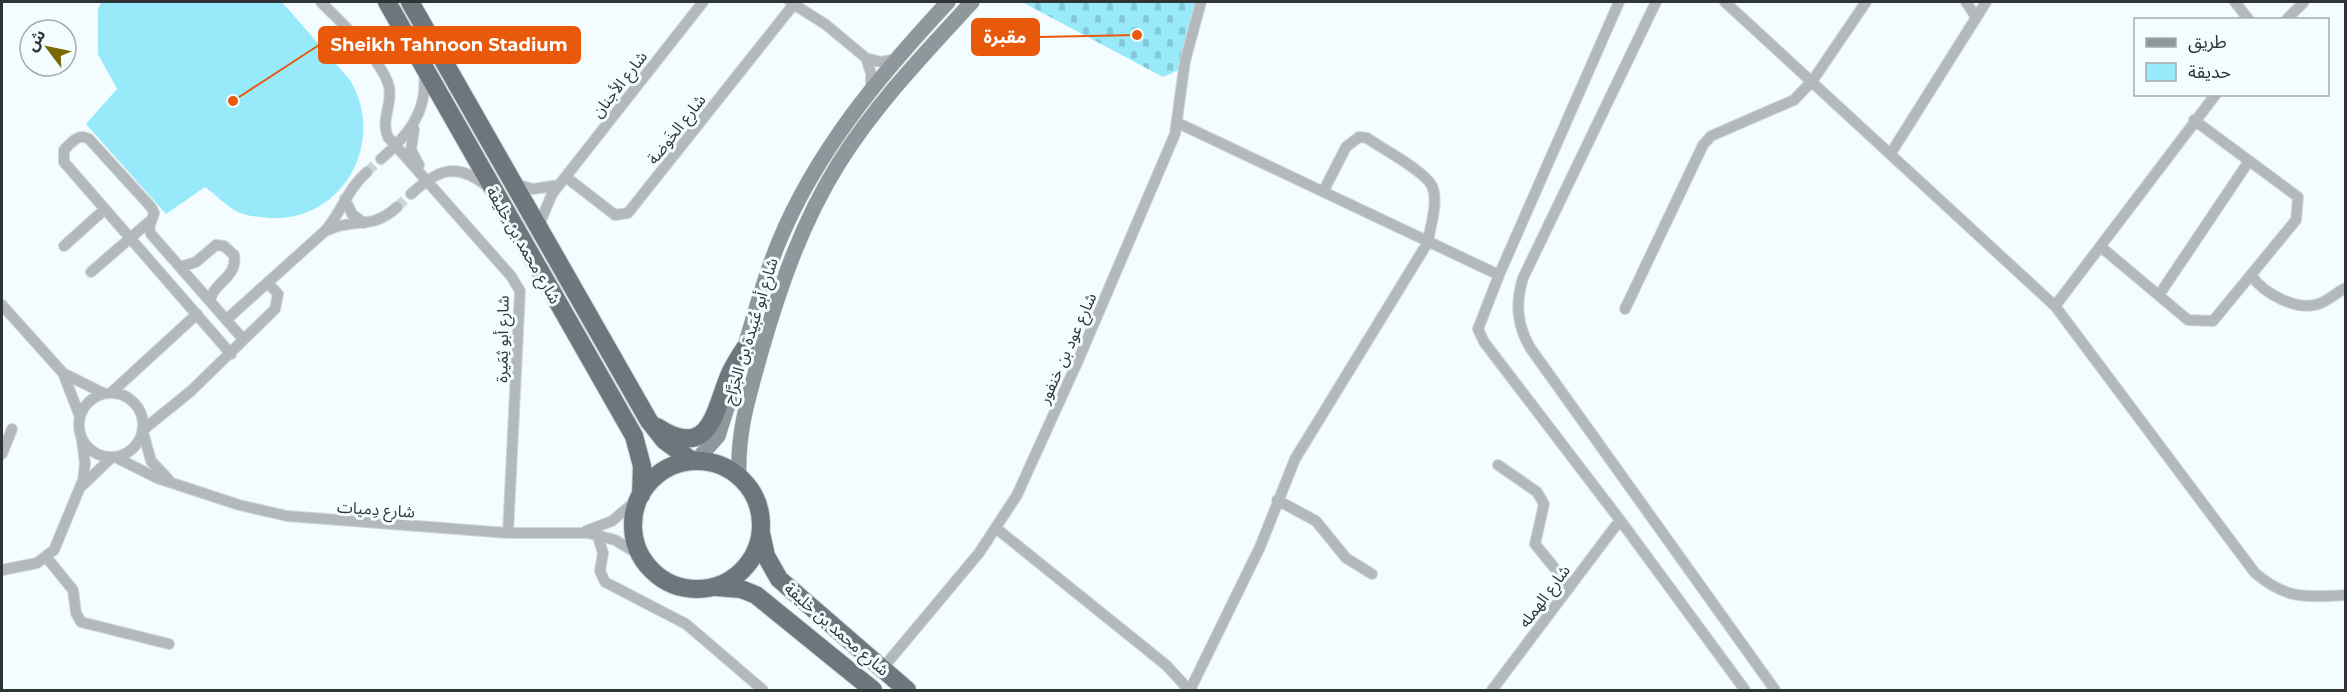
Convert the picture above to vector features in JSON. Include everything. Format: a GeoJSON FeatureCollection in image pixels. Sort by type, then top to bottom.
{"type":"FeatureCollection","features":[{"type":"Feature","properties":{"kind":"highway","name":"شارع محمد بن خليفة"},"geometry":{"type":"LineString","coordinates":[[387,2],[634,436],[642,466],[640,497]]}},
{"type":"Feature","properties":{"kind":"highway","name":"شارع محمد بن خليفة"},"geometry":{"type":"LineString","coordinates":[[410,2],[539,225],[649,422],[664,440],[694,461]]}},
{"type":"Feature","properties":{"kind":"highway"},"geometry":{"type":"LineString","coordinates":[[649,422],[679,438],[688,438],[704,432],[715,419],[729,375],[745,348]]}},
{"type":"Feature","properties":{"kind":"highway"},"geometry":{"type":"LineString","coordinates":[[694,461],[726,468],[739,477],[756,501],[760,530],[756,549],[746,566],[732,579],[714,587],[692,589],[671,584],[653,572],[640,555],[634,537],[633,518],[640,497],[662,472],[694,461]]}},
{"type":"Feature","properties":{"kind":"highway","name":"شارع محمد بن خليفة"},"geometry":{"type":"LineString","coordinates":[[760,530],[766,556],[779,579],[907,690]]}},
{"type":"Feature","properties":{"kind":"highway","name":"شارع محمد بن خليفة"},"geometry":{"type":"LineString","coordinates":[[714,587],[741,589],[756,595],[868,688]]}},
{"type":"Feature","properties":{"kind":"main road","name":"شارع أبو عُبَيدة بن الجَرَّاح"},"geometry":{"type":"LineString","coordinates":[[694,461],[718,436],[761,289],[788,220],[816,168],[871,89],[948,2]]}},
{"type":"Feature","properties":{"kind":"main road","name":"شارع أبو عُبَيدة بن الجَرَّاح"},"geometry":{"type":"LineString","coordinates":[[739,477],[738,442],[742,420],[777,295],[806,223],[838,164],[864,127],[899,83],[972,2]]}},
{"type":"Feature","properties":{"kind":"street","name":"شارع أبو ثِمَيرة"},"geometry":{"type":"LineString","coordinates":[[321,2],[374,61],[387,80],[390,95],[384,121],[385,129],[395,146],[511,276],[520,291],[508,533]]}},
{"type":"Feature","properties":{"kind":"street","name":"شارع الأجنان"},"geometry":{"type":"LineString","coordinates":[[539,225],[546,204],[703,2]]}},
{"type":"Feature","properties":{"kind":"street","name":"شارع عود بن خنفور"},"geometry":{"type":"LineString","coordinates":[[882,669],[997,529],[1017,495],[1166,157],[1178,123],[1185,61],[1201,2]]}},
{"type":"Feature","properties":{"kind":"street"},"geometry":{"type":"LineString","coordinates":[[1619,2],[1479,321],[1480,336],[1620,520],[1745,690]]}},
{"type":"Feature","properties":{"kind":"street"},"geometry":{"type":"LineString","coordinates":[[1656,2],[1523,278],[1518,299],[1518,320],[1531,349],[1775,690]]}},
{"type":"Feature","properties":{"kind":"street"},"geometry":{"type":"LineString","coordinates":[[1727,2],[2055,306],[2255,573],[2272,588],[2292,595],[2346,595]]}},
{"type":"Feature","properties":{"kind":"street"},"geometry":{"type":"LineString","coordinates":[[1625,309],[1703,145],[1711,136],[1784,106],[1814,81],[1866,2]]}},
{"type":"Feature","properties":{"kind":"street"},"geometry":{"type":"LineString","coordinates":[[1966,2],[1976,17]]}},
{"type":"Feature","properties":{"kind":"street"},"geometry":{"type":"LineString","coordinates":[[1891,153],[1986,2]]}},
{"type":"Feature","properties":{"kind":"street"},"geometry":{"type":"LineString","coordinates":[[2235,2],[2247,18]]}},
{"type":"Feature","properties":{"kind":"street"},"geometry":{"type":"LineString","coordinates":[[2288,18],[2304,2]]}},
{"type":"Feature","properties":{"kind":"street"},"geometry":{"type":"LineString","coordinates":[[792,3],[825,24],[866,58],[881,62],[896,59]]}},
{"type":"Feature","properties":{"kind":"street","name":"شارع الخَوضة"},"geometry":{"type":"LineString","coordinates":[[563,181],[615,215],[628,213],[792,3]]}},
{"type":"Feature","properties":{"kind":"street"},"geometry":{"type":"LineString","coordinates":[[866,58],[871,73],[871,89]]}},
{"type":"Feature","properties":{"kind":"street"},"geometry":{"type":"LineString","coordinates":[[423,65],[424,92],[411,141],[414,160],[430,172],[452,171],[471,175],[492,189]]}},
{"type":"Feature","properties":{"kind":"street"},"geometry":{"type":"LineString","coordinates":[[2055,306],[2214,96]]}},
{"type":"Feature","properties":{"kind":"street"},"geometry":{"type":"LineString","coordinates":[[381,159],[405,138],[417,120]]}},
{"type":"Feature","properties":{"kind":"street"},"geometry":{"type":"LineString","coordinates":[[2102,247],[2188,320],[2213,321],[2296,220],[2298,198],[2194,120]]}},
{"type":"Feature","properties":{"kind":"street"},"geometry":{"type":"LineString","coordinates":[[1178,123],[1499,275]]}},
{"type":"Feature","properties":{"kind":"street"},"geometry":{"type":"LineString","coordinates":[[231,354],[64,162],[64,150],[78,137],[89,139],[153,210],[150,234],[243,339]]}},
{"type":"Feature","properties":{"kind":"street"},"geometry":{"type":"LineString","coordinates":[[997,529],[1172,670],[1190,690],[1249,571],[1295,459],[1428,242],[1434,201],[1432,185],[1424,176],[1367,138],[1359,137],[1346,147],[1323,192]]}},
{"type":"Feature","properties":{"kind":"street"},"geometry":{"type":"LineString","coordinates":[[2159,295],[2249,161]]}},
{"type":"Feature","properties":{"kind":"street"},"geometry":{"type":"LineString","coordinates":[[226,320],[325,231],[354,184],[367,172]]}},
{"type":"Feature","properties":{"kind":"street"},"geometry":{"type":"LineString","coordinates":[[411,194],[426,180],[440,172]]}},
{"type":"Feature","properties":{"kind":"street"},"geometry":{"type":"LineString","coordinates":[[515,184],[542,189],[563,181]]}},
{"type":"Feature","properties":{"kind":"street"},"geometry":{"type":"LineString","coordinates":[[345,199],[351,214],[365,223]]}},
{"type":"Feature","properties":{"kind":"street"},"geometry":{"type":"LineString","coordinates":[[325,231],[344,224],[384,219],[397,207]]}},
{"type":"Feature","properties":{"kind":"street"},"geometry":{"type":"LineString","coordinates":[[64,246],[105,209]]}},
{"type":"Feature","properties":{"kind":"street"},"geometry":{"type":"LineString","coordinates":[[91,272],[153,219]]}},
{"type":"Feature","properties":{"kind":"street"},"geometry":{"type":"LineString","coordinates":[[180,267],[196,262],[216,245],[224,246],[234,255],[232,272],[214,290],[210,301]]}},
{"type":"Feature","properties":{"kind":"street"},"geometry":{"type":"LineString","coordinates":[[2251,275],[2259,287],[2292,303],[2319,304],[2346,288]]}},
{"type":"Feature","properties":{"kind":"street"},"geometry":{"type":"LineString","coordinates":[[80,489],[114,457],[133,449],[143,430],[166,413],[231,354],[278,304],[278,294],[268,283]]}},
{"type":"Feature","properties":{"kind":"street"},"geometry":{"type":"LineString","coordinates":[[2,306],[63,373],[80,417],[85,463],[80,489],[59,540],[47,558],[37,564],[2,570]]}},
{"type":"Feature","properties":{"kind":"street"},"geometry":{"type":"LineString","coordinates":[[80,417],[84,407],[107,393],[197,314]]}},
{"type":"Feature","properties":{"kind":"street"},"geometry":{"type":"LineString","coordinates":[[63,373],[107,393],[121,393],[136,404],[141,411],[143,430]]}},
{"type":"Feature","properties":{"kind":"street"},"geometry":{"type":"LineString","coordinates":[[2,454],[12,429]]}},
{"type":"Feature","properties":{"kind":"street","name":"شارع دِميات"},"geometry":{"type":"LineString","coordinates":[[143,430],[144,442],[151,461],[174,484]]}},
{"type":"Feature","properties":{"kind":"street"},"geometry":{"type":"LineString","coordinates":[[82,438],[94,452],[114,457]]}},
{"type":"Feature","properties":{"kind":"street","name":"شارع دِميات"},"geometry":{"type":"LineString","coordinates":[[114,457],[129,466],[174,484],[239,506],[287,516],[508,533],[597,534],[624,544],[640,555]]}},
{"type":"Feature","properties":{"kind":"street"},"geometry":{"type":"LineString","coordinates":[[1498,465],[1537,492],[1544,504],[1535,544],[1569,587]]}},
{"type":"Feature","properties":{"kind":"street","name":"شارع دِميات"},"geometry":{"type":"LineString","coordinates":[[580,533],[612,521],[640,497]]}},
{"type":"Feature","properties":{"kind":"street"},"geometry":{"type":"LineString","coordinates":[[1277,500],[1316,521],[1346,558],[1372,574]]}},
{"type":"Feature","properties":{"kind":"street","name":"شارع الهمله"},"geometry":{"type":"LineString","coordinates":[[1492,690],[1620,520]]}},
{"type":"Feature","properties":{"kind":"street"},"geometry":{"type":"LineString","coordinates":[[597,534],[603,553],[600,572],[605,582],[692,628],[764,690]]}},
{"type":"Feature","properties":{"kind":"street"},"geometry":{"type":"LineString","coordinates":[[47,558],[73,590],[76,613],[81,622],[169,644]]}},
{"type":"Feature","properties":{"kind":"green space"},"geometry":{"type":"Polygon","coordinates":[[[101,2],[282,2],[350,80],[360,104],[363,128],[360,152],[351,173],[337,192],[318,207],[296,216],[270,218],[242,214],[230,208],[205,187],[166,214],[86,124],[117,89],[98,54],[98,9],[101,2]]]}},
{"type":"Feature","properties":{"kind":"green space"},"geometry":{"type":"Polygon","coordinates":[[[1022,2],[1198,2],[1181,69],[1163,77],[1022,2]]]}},
{"type":"Feature","properties":{"kind":"tunnel"},"geometry":{"type":"LineString","coordinates":[[367,172],[381,159]]}},
{"type":"Feature","properties":{"kind":"tunnel"},"geometry":{"type":"LineString","coordinates":[[397,207],[411,194]]}},
{"type":"Feature","properties":{"kind":"place","name":"مقبرة"},"geometry":{"type":"Point","coordinates":[1137,35]}},
{"type":"Feature","properties":{"kind":"place","name":"Sheikh Tahnoon Stadium"},"geometry":{"type":"Point","coordinates":[233,101]}}]}
